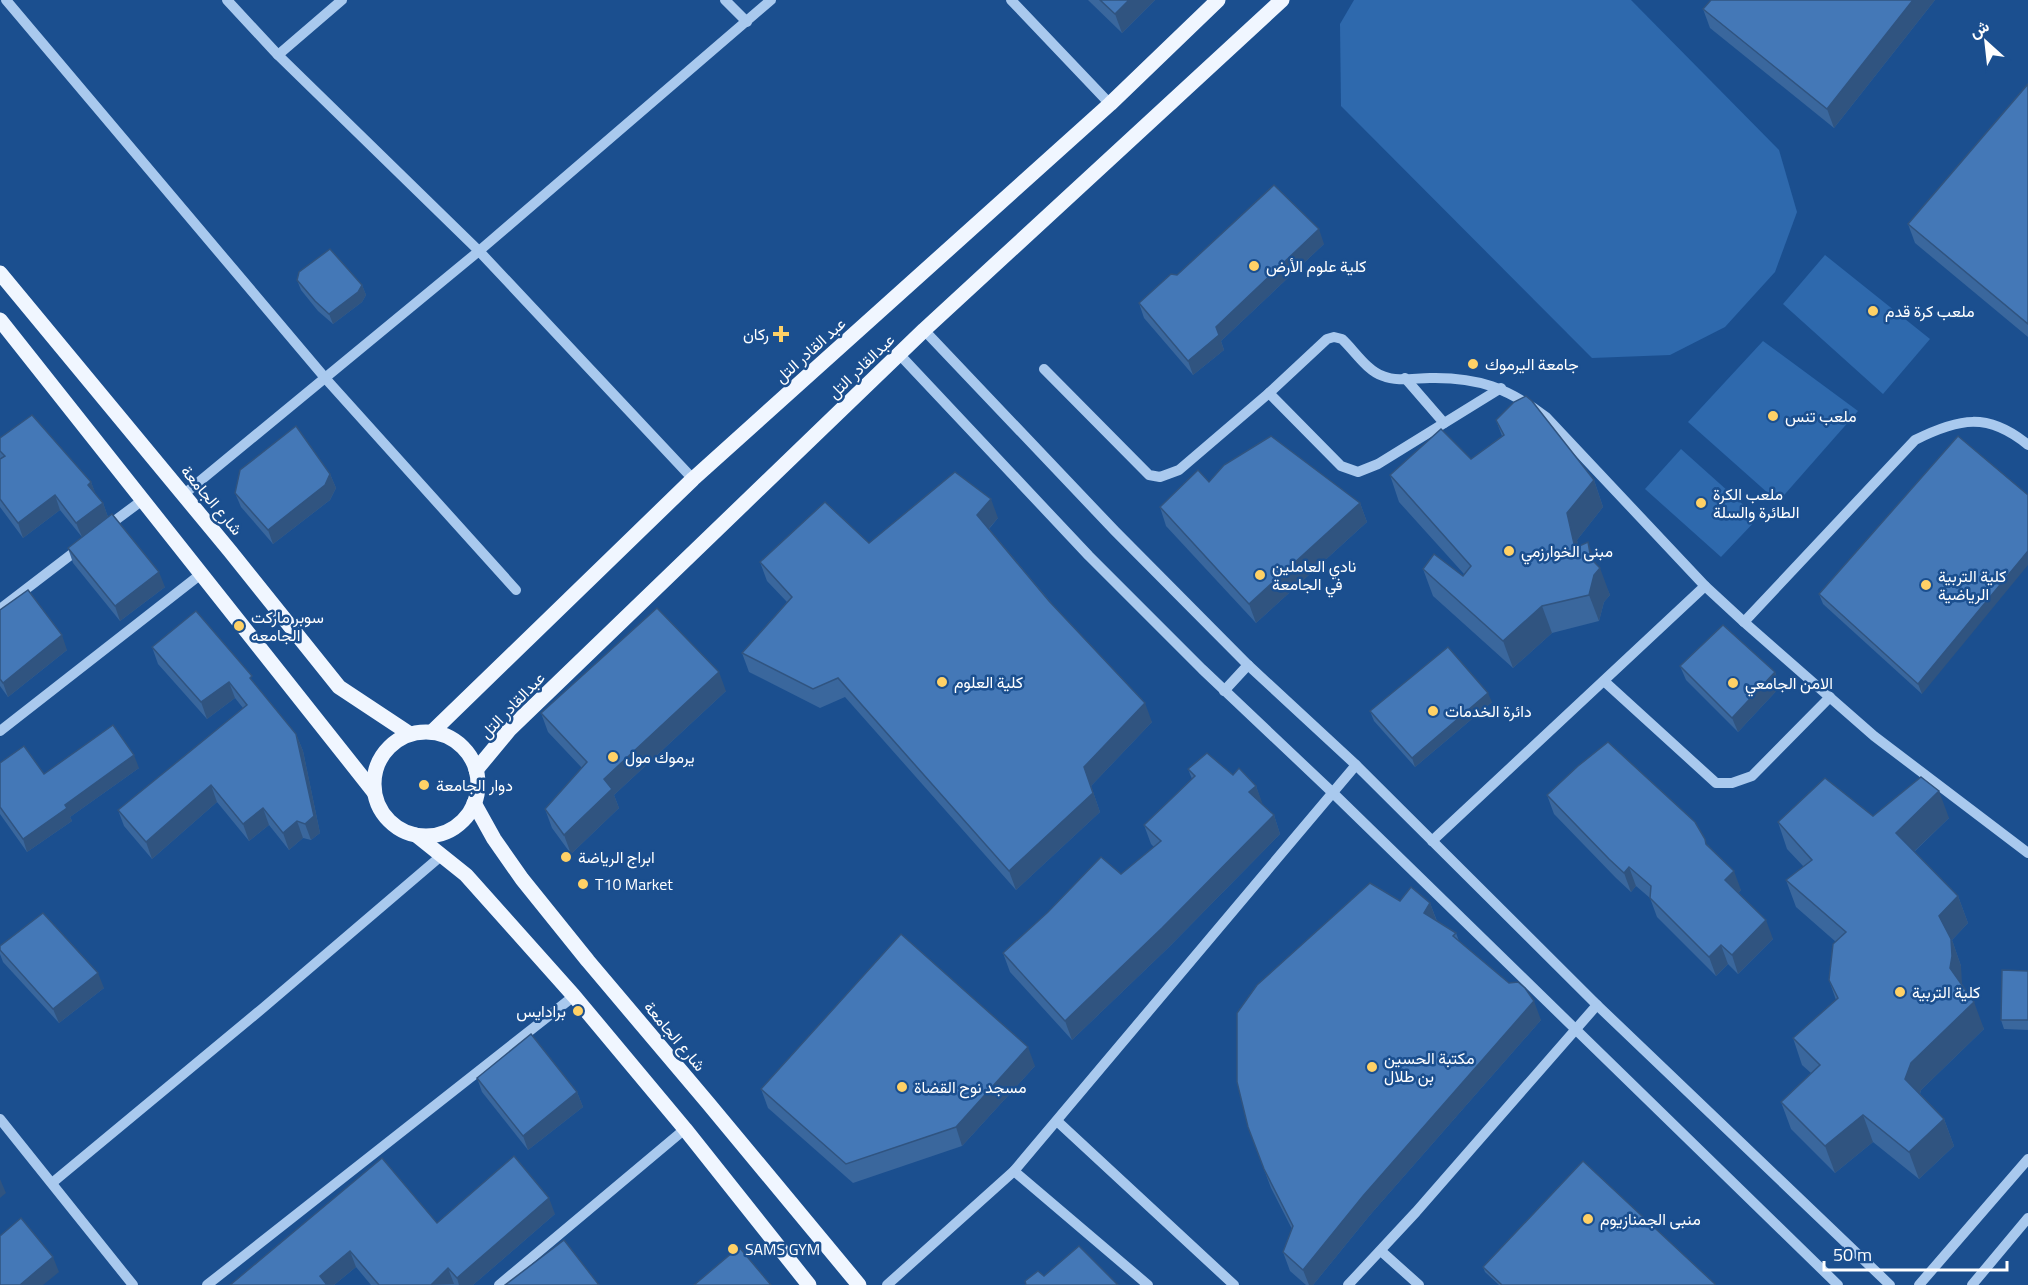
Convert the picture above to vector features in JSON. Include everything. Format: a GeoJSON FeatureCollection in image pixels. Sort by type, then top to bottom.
{"type":"FeatureCollection","features":[{"type":"Feature","properties":{"kind":"main road","name":"عبد القادر التل"},"geometry":{"type":"LineString","coordinates":[[432,732],[693,479],[1110,104],[1218,0]]}},
{"type":"Feature","properties":{"kind":"main road","name":"عبدالقادر التل"},"geometry":{"type":"LineString","coordinates":[[476,770],[510,729],[924,330],[1282,0]]}},
{"type":"Feature","properties":{"kind":"main road","name":"شارع الجامعة"},"geometry":{"type":"LineString","coordinates":[[0,273],[339,687],[410,734]]}},
{"type":"Feature","properties":{"kind":"main road"},"geometry":{"type":"LineString","coordinates":[[0,320],[374,792]]}},
{"type":"Feature","properties":{"kind":"main road"},"geometry":{"type":"LineString","coordinates":[[432,732],[447,736],[460,744],[470,756],[476,770],[478,786],[474,803],[465,818],[451,830],[434,835],[416,835],[401,830],[388,820],[379,807],[374,792],[374,777],[382,757],[397,740],[410,734],[432,732]]}},
{"type":"Feature","properties":{"kind":"main road","name":"شارع الجامعة"},"geometry":{"type":"LineString","coordinates":[[474,803],[494,839],[522,879],[580,952],[859,1285]]}},
{"type":"Feature","properties":{"kind":"main road"},"geometry":{"type":"LineString","coordinates":[[416,835],[466,875],[574,996],[685,1129],[809,1285]]}},
{"type":"Feature","properties":{"kind":"street"},"geometry":{"type":"LineString","coordinates":[[228,0],[278,55],[479,251],[693,479]]}},
{"type":"Feature","properties":{"kind":"street"},"geometry":{"type":"LineString","coordinates":[[278,55],[342,0]]}},
{"type":"Feature","properties":{"kind":"street"},"geometry":{"type":"LineString","coordinates":[[725,0],[747,22]]}},
{"type":"Feature","properties":{"kind":"street"},"geometry":{"type":"LineString","coordinates":[[183,495],[479,251],[771,0]]}},
{"type":"Feature","properties":{"kind":"street"},"geometry":{"type":"LineString","coordinates":[[1011,0],[1110,104]]}},
{"type":"Feature","properties":{"kind":"street"},"geometry":{"type":"LineString","coordinates":[[11,2],[326,379],[516,590]]}},
{"type":"Feature","properties":{"kind":"street"},"geometry":{"type":"LineString","coordinates":[[924,330],[1123,539],[1248,665],[1356,765],[1597,1005],[1890,1285]]}},
{"type":"Feature","properties":{"kind":"street"},"geometry":{"type":"LineString","coordinates":[[1044,369],[1149,475],[1160,477],[1179,470],[1269,393],[1327,339],[1342,339],[1381,376],[1457,378],[1501,388],[1527,402],[1546,417],[1706,586],[1830,698],[1874,736],[2028,853]]}},
{"type":"Feature","properties":{"kind":"street"},"geometry":{"type":"LineString","coordinates":[[899,354],[1089,556],[1224,691],[1333,793],[1838,1285]]}},
{"type":"Feature","properties":{"kind":"street"},"geometry":{"type":"LineString","coordinates":[[1405,378],[1444,423]]}},
{"type":"Feature","properties":{"kind":"street"},"geometry":{"type":"LineString","coordinates":[[1269,393],[1341,466],[1358,472],[1378,464],[1501,388]]}},
{"type":"Feature","properties":{"kind":"street"},"geometry":{"type":"LineString","coordinates":[[1744,622],[1916,440],[1944,426],[1965,421],[1990,423],[2016,435],[2028,445]]}},
{"type":"Feature","properties":{"kind":"street"},"geometry":{"type":"LineString","coordinates":[[0,609],[144,499]]}},
{"type":"Feature","properties":{"kind":"street"},"geometry":{"type":"LineString","coordinates":[[0,731],[201,574]]}},
{"type":"Feature","properties":{"kind":"street"},"geometry":{"type":"LineString","coordinates":[[1432,842],[1706,586]]}},
{"type":"Feature","properties":{"kind":"street"},"geometry":{"type":"LineString","coordinates":[[1224,691],[1248,665]]}},
{"type":"Feature","properties":{"kind":"street"},"geometry":{"type":"LineString","coordinates":[[1604,681],[1716,783],[1732,783],[1752,776],[1830,698]]}},
{"type":"Feature","properties":{"kind":"street"},"geometry":{"type":"LineString","coordinates":[[887,1285],[1014,1171],[1356,765]]}},
{"type":"Feature","properties":{"kind":"street"},"geometry":{"type":"LineString","coordinates":[[51,1183],[263,1008],[441,856]]}},
{"type":"Feature","properties":{"kind":"street"},"geometry":{"type":"LineString","coordinates":[[207,1285],[574,996]]}},
{"type":"Feature","properties":{"kind":"street"},"geometry":{"type":"LineString","coordinates":[[1348,1285],[1381,1251],[1597,1005]]}},
{"type":"Feature","properties":{"kind":"street"},"geometry":{"type":"LineString","coordinates":[[0,1119],[133,1285]]}},
{"type":"Feature","properties":{"kind":"street"},"geometry":{"type":"LineString","coordinates":[[1057,1121],[1234,1285]]}},
{"type":"Feature","properties":{"kind":"street"},"geometry":{"type":"LineString","coordinates":[[499,1285],[685,1129]]}},
{"type":"Feature","properties":{"kind":"street"},"geometry":{"type":"LineString","coordinates":[[1919,1285],[2028,1159]]}},
{"type":"Feature","properties":{"kind":"street"},"geometry":{"type":"LineString","coordinates":[[1014,1171],[1148,1285]]}},
{"type":"Feature","properties":{"kind":"street"},"geometry":{"type":"LineString","coordinates":[[1972,1285],[2028,1218]]}},
{"type":"Feature","properties":{"kind":"street"},"geometry":{"type":"LineString","coordinates":[[1381,1251],[1419,1285]]}},
{"type":"Feature","properties":{"kind":"shaded area"},"geometry":{"type":"Polygon","coordinates":[[[1354,0],[1631,0],[1779,150],[1797,212],[1775,272],[1725,327],[1670,355],[1592,358],[1341,106],[1340,24],[1354,0]]]}},
{"type":"Feature","properties":{"kind":"shaded area"},"geometry":{"type":"Polygon","coordinates":[[[1825,255],[1930,339],[1883,394],[1783,304],[1825,255]]]}},
{"type":"Feature","properties":{"kind":"shaded area","name":"ملعب تنس"},"geometry":{"type":"Polygon","coordinates":[[[1763,341],[1858,411],[1778,502],[1688,422],[1763,341]]]}},
{"type":"Feature","properties":{"kind":"shaded area","name":"ملعب الكرة الطائرة والسلة"},"geometry":{"type":"Polygon","coordinates":[[[1681,449],[1758,518],[1721,557],[1645,489],[1681,449]]]}},
{"type":"Feature","properties":{"kind":"building"},"geometry":{"type":"Polygon","coordinates":[[[1100,0],[1129,0],[1115,14],[1100,0]]]}},
{"type":"Feature","properties":{"kind":"building"},"geometry":{"type":"Polygon","coordinates":[[[1711,0],[1913,0],[1827,109],[1703,9],[1711,0]]]}},
{"type":"Feature","properties":{"kind":"building"},"geometry":{"type":"Polygon","coordinates":[[[2028,84],[2028,324],[1908,224],[2028,84]]]}},
{"type":"Feature","properties":{"kind":"building","name":"كلية علوم الأرض"},"geometry":{"type":"Polygon","coordinates":[[[1274,185],[1319,229],[1216,327],[1219,335],[1188,361],[1139,303],[1171,274],[1177,275],[1274,185]]]}},
{"type":"Feature","properties":{"kind":"building"},"geometry":{"type":"Polygon","coordinates":[[[330,249],[362,285],[358,292],[329,314],[297,280],[299,272],[330,249]]]}},
{"type":"Feature","properties":{"kind":"building","name":"مبنى الخوارزمي"},"geometry":{"type":"Polygon","coordinates":[[[1526,396],[1594,480],[1567,513],[1575,548],[1588,542],[1591,559],[1600,568],[1594,575],[1589,595],[1542,606],[1503,641],[1423,569],[1434,554],[1463,576],[1471,566],[1390,475],[1441,429],[1471,459],[1504,435],[1496,420],[1514,402],[1526,396]]]}},
{"type":"Feature","properties":{"kind":"building"},"geometry":{"type":"Polygon","coordinates":[[[32,415],[91,482],[88,485],[103,503],[76,523],[55,495],[18,523],[0,499],[0,459],[5,456],[0,451],[0,438],[32,415]]]}},
{"type":"Feature","properties":{"kind":"building"},"geometry":{"type":"Polygon","coordinates":[[[296,426],[330,474],[325,485],[268,530],[235,493],[240,470],[296,426]]]}},
{"type":"Feature","properties":{"kind":"building","name":"نادي العاملين في الجامعة"},"geometry":{"type":"Polygon","coordinates":[[[1271,436],[1360,503],[1249,604],[1160,507],[1198,470],[1209,482],[1224,465],[1271,436]]]}},
{"type":"Feature","properties":{"kind":"building","name":"كلية التربية الرياضية"},"geometry":{"type":"Polygon","coordinates":[[[1958,436],[2028,495],[2028,551],[1918,684],[1819,594],[1958,436]]]}},
{"type":"Feature","properties":{"kind":"building","name":"كلية العلوم"},"geometry":{"type":"Polygon","coordinates":[[[955,472],[991,499],[977,515],[1049,601],[1145,703],[1084,767],[1093,793],[1009,871],[838,678],[813,689],[742,653],[792,597],[760,562],[825,502],[869,543],[955,472]]]}},
{"type":"Feature","properties":{"kind":"building"},"geometry":{"type":"Polygon","coordinates":[[[112,514],[159,572],[115,606],[68,548],[112,514]]]}},
{"type":"Feature","properties":{"kind":"building"},"geometry":{"type":"Polygon","coordinates":[[[28,590],[62,635],[3,683],[0,679],[0,610],[28,590]]]}},
{"type":"Feature","properties":{"kind":"building","name":"يرموك مول"},"geometry":{"type":"Polygon","coordinates":[[[657,608],[719,672],[604,779],[612,789],[564,835],[545,809],[587,762],[541,713],[657,608]]]}},
{"type":"Feature","properties":{"kind":"building"},"geometry":{"type":"Polygon","coordinates":[[[196,611],[252,676],[250,678],[296,734],[314,816],[305,824],[297,821],[283,833],[263,808],[243,824],[211,785],[146,842],[118,810],[247,705],[229,682],[201,702],[152,647],[196,611]]]}},
{"type":"Feature","properties":{"kind":"building","name":"الامن الجامعي"},"geometry":{"type":"Polygon","coordinates":[[[1723,625],[1775,672],[1732,718],[1680,666],[1723,625]]]}},
{"type":"Feature","properties":{"kind":"building","name":"دائرة الخدمات"},"geometry":{"type":"Polygon","coordinates":[[[1448,647],[1488,693],[1412,758],[1370,711],[1448,647]]]}},
{"type":"Feature","properties":{"kind":"building"},"geometry":{"type":"Polygon","coordinates":[[[113,725],[134,755],[65,805],[67,808],[23,839],[0,807],[0,763],[24,746],[44,774],[113,725]]]}},
{"type":"Feature","properties":{"kind":"building"},"geometry":{"type":"Polygon","coordinates":[[[1608,742],[1695,822],[1706,844],[1734,871],[1725,880],[1766,920],[1732,955],[1721,945],[1709,957],[1650,898],[1651,886],[1629,867],[1624,873],[1547,795],[1608,742]]]}},
{"type":"Feature","properties":{"kind":"building"},"geometry":{"type":"Polygon","coordinates":[[[1207,753],[1233,775],[1239,768],[1256,786],[1249,792],[1274,815],[1162,928],[1065,1021],[1003,953],[1048,912],[1101,857],[1121,874],[1161,841],[1144,825],[1195,776],[1188,769],[1207,753]]]}},
{"type":"Feature","properties":{"kind":"building","name":"كلية التربية"},"geometry":{"type":"Polygon","coordinates":[[[1921,777],[1939,791],[1896,833],[1958,896],[1939,916],[1951,939],[1950,968],[1974,1002],[1911,1063],[1905,1079],[1944,1119],[1909,1152],[1863,1115],[1825,1146],[1781,1102],[1820,1065],[1793,1038],[1838,998],[1829,980],[1833,944],[1846,932],[1786,880],[1812,860],[1778,822],[1825,778],[1873,816],[1921,777]]]}},
{"type":"Feature","properties":{"kind":"building","name":"مكتبة الحسين بن طلال"},"geometry":{"type":"Polygon","coordinates":[[[1370,883],[1400,901],[1411,887],[1430,903],[1424,913],[1456,933],[1453,936],[1509,983],[1518,982],[1534,1001],[1363,1196],[1303,1270],[1283,1252],[1293,1226],[1264,1169],[1248,1127],[1237,1082],[1237,1013],[1257,985],[1370,883]]]}},
{"type":"Feature","properties":{"kind":"building"},"geometry":{"type":"Polygon","coordinates":[[[43,913],[98,973],[53,1009],[0,950],[0,946],[43,913]]]}},
{"type":"Feature","properties":{"kind":"building","name":"مسجد نوح القضاة"},"geometry":{"type":"Polygon","coordinates":[[[901,934],[1028,1047],[956,1127],[846,1164],[761,1089],[901,934]]]}},
{"type":"Feature","properties":{"kind":"building"},"geometry":{"type":"Polygon","coordinates":[[[2002,970],[2028,971],[2028,1020],[2001,1020],[2002,970]]]}},
{"type":"Feature","properties":{"kind":"building"},"geometry":{"type":"Polygon","coordinates":[[[531,1034],[577,1092],[523,1136],[477,1078],[531,1034]]]}},
{"type":"Feature","properties":{"kind":"building"},"geometry":{"type":"Polygon","coordinates":[[[514,1156],[549,1198],[457,1278],[448,1268],[431,1285],[379,1285],[350,1251],[320,1276],[327,1285],[230,1285],[382,1158],[437,1223],[514,1156]]]}},
{"type":"Feature","properties":{"kind":"building","name":"منبى الجمنازيوم"},"geometry":{"type":"Polygon","coordinates":[[[1583,1161],[1715,1284],[1502,1285],[1483,1267],[1583,1161]]]}},
{"type":"Feature","properties":{"kind":"building"},"geometry":{"type":"Polygon","coordinates":[[[21,1218],[53,1257],[20,1285],[0,1285],[0,1236],[21,1218]]]}},
{"type":"Feature","properties":{"kind":"building"},"geometry":{"type":"Polygon","coordinates":[[[564,1240],[599,1285],[505,1285],[564,1240]]]}},
{"type":"Feature","properties":{"kind":"building"},"geometry":{"type":"Polygon","coordinates":[[[1079,1246],[1118,1285],[1026,1285],[1025,1281],[1038,1271],[1044,1276],[1079,1246]]]}},
{"type":"Feature","properties":{"kind":"building"},"geometry":{"type":"Polygon","coordinates":[[[739,1247],[771,1285],[694,1285],[739,1247]]]}},
{"type":"Feature","properties":{"kind":"place","name":"كلية علوم الأرض"},"geometry":{"type":"Point","coordinates":[1254,266]}},
{"type":"Feature","properties":{"kind":"place","name":"ملعب كرة قدم"},"geometry":{"type":"Point","coordinates":[1873,311]}},
{"type":"Feature","properties":{"kind":"place","name":"ركان"},"geometry":{"type":"Point","coordinates":[781,334]}},
{"type":"Feature","properties":{"kind":"place","name":"جامعة اليرموك"},"geometry":{"type":"Point","coordinates":[1473,364]}},
{"type":"Feature","properties":{"kind":"place","name":"ملعب تنس"},"geometry":{"type":"Point","coordinates":[1773,416]}},
{"type":"Feature","properties":{"kind":"place","name":"ملعب الكرة الطائرة والسلة"},"geometry":{"type":"Point","coordinates":[1701,503]}},
{"type":"Feature","properties":{"kind":"place","name":"مبنى الخوارزمي"},"geometry":{"type":"Point","coordinates":[1509,551]}},
{"type":"Feature","properties":{"kind":"place","name":"نادي العاملين في الجامعة"},"geometry":{"type":"Point","coordinates":[1260,575]}},
{"type":"Feature","properties":{"kind":"place","name":"كلية التربية الرياضية"},"geometry":{"type":"Point","coordinates":[1926,585]}},
{"type":"Feature","properties":{"kind":"place","name":"سوبر ماركت الجامعه"},"geometry":{"type":"Point","coordinates":[239,626]}},
{"type":"Feature","properties":{"kind":"place","name":"كلية العلوم"},"geometry":{"type":"Point","coordinates":[942,682]}},
{"type":"Feature","properties":{"kind":"place","name":"الامن الجامعي"},"geometry":{"type":"Point","coordinates":[1733,683]}},
{"type":"Feature","properties":{"kind":"place","name":"دائرة الخدمات"},"geometry":{"type":"Point","coordinates":[1433,711]}},
{"type":"Feature","properties":{"kind":"place","name":"يرموك مول"},"geometry":{"type":"Point","coordinates":[613,757]}},
{"type":"Feature","properties":{"kind":"place","name":"دوار الجامعة"},"geometry":{"type":"Point","coordinates":[424,785]}},
{"type":"Feature","properties":{"kind":"place","name":"ابراج الرياضة"},"geometry":{"type":"Point","coordinates":[566,857]}},
{"type":"Feature","properties":{"kind":"place","name":"T10 Market"},"geometry":{"type":"Point","coordinates":[583,884]}},
{"type":"Feature","properties":{"kind":"place","name":"كلية التربية"},"geometry":{"type":"Point","coordinates":[1900,992]}},
{"type":"Feature","properties":{"kind":"place","name":"برادايس"},"geometry":{"type":"Point","coordinates":[578,1011]}},
{"type":"Feature","properties":{"kind":"place","name":"مكتبة الحسين بن طلال"},"geometry":{"type":"Point","coordinates":[1372,1067]}},
{"type":"Feature","properties":{"kind":"place","name":"مسجد نوح القضاة"},"geometry":{"type":"Point","coordinates":[902,1087]}},
{"type":"Feature","properties":{"kind":"place","name":"منبى الجمنازيوم"},"geometry":{"type":"Point","coordinates":[1588,1219]}},
{"type":"Feature","properties":{"kind":"place","name":"SAMS GYM"},"geometry":{"type":"Point","coordinates":[733,1249]}}]}
